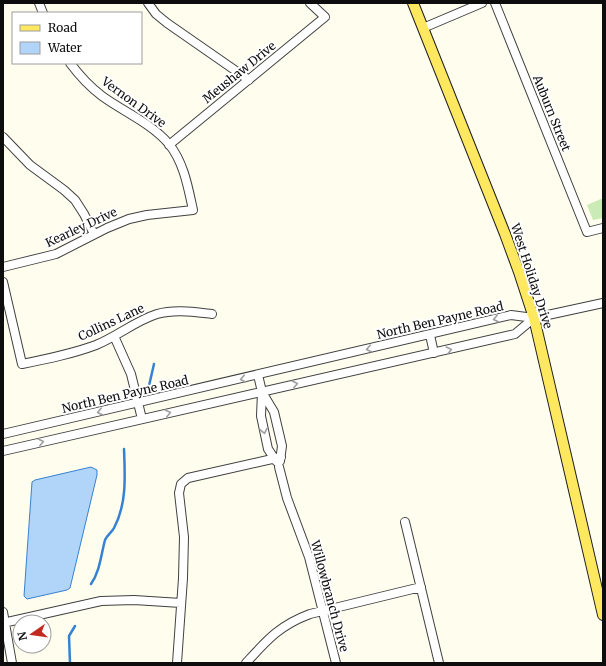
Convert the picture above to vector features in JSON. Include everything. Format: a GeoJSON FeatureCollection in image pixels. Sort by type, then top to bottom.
{"type":"FeatureCollection","features":[{"type":"Feature","properties":{"kind":"main road","name":"West Holiday Drive"},"geometry":{"type":"LineString","coordinates":[[413,3],[507,240],[534,318],[603,615]]}},
{"type":"Feature","properties":{"kind":"street"},"geometry":{"type":"LineString","coordinates":[[148,3],[156,14],[167,23],[249,80]]}},
{"type":"Feature","properties":{"kind":"street","name":"Meushaw Drive"},"geometry":{"type":"LineString","coordinates":[[169,145],[325,17],[310,3]]}},
{"type":"Feature","properties":{"kind":"street"},"geometry":{"type":"LineString","coordinates":[[423,28],[482,3]]}},
{"type":"Feature","properties":{"kind":"street","name":"Auburn Street"},"geometry":{"type":"LineString","coordinates":[[495,3],[587,232],[603,228]]}},
{"type":"Feature","properties":{"kind":"street","name":"Vernon Drive"},"geometry":{"type":"LineString","coordinates":[[71,64],[99,93],[153,129],[169,145],[184,173],[193,210]]}},
{"type":"Feature","properties":{"kind":"street"},"geometry":{"type":"LineString","coordinates":[[3,137],[30,165],[75,200],[94,234]]}},
{"type":"Feature","properties":{"kind":"street","name":"Kearley Drive"},"geometry":{"type":"LineString","coordinates":[[3,267],[56,254],[114,224],[134,218],[151,214],[193,210]]}},
{"type":"Feature","properties":{"kind":"street","name":"Collins Lane"},"geometry":{"type":"LineString","coordinates":[[3,282],[22,364],[79,350],[114,336],[159,314],[182,311],[212,314]]}},
{"type":"Feature","properties":{"kind":"street"},"geometry":{"type":"LineString","coordinates":[[3,451],[515,334],[534,318],[603,302]]}},
{"type":"Feature","properties":{"kind":"street","name":"North Ben Payne Road"},"geometry":{"type":"LineString","coordinates":[[3,434],[138,404],[512,315],[534,318]]}},
{"type":"Feature","properties":{"kind":"street"},"geometry":{"type":"LineString","coordinates":[[430,335],[434,353]]}},
{"type":"Feature","properties":{"kind":"street"},"geometry":{"type":"LineString","coordinates":[[114,336],[130,369],[142,419]]}},
{"type":"Feature","properties":{"kind":"street","name":"Willowbranch Drive"},"geometry":{"type":"LineString","coordinates":[[258,375],[262,392],[261,416],[268,449],[277,457]]}},
{"type":"Feature","properties":{"kind":"street","name":"Willowbranch Drive"},"geometry":{"type":"LineString","coordinates":[[262,392],[274,412],[282,446],[277,457],[279,467],[287,498],[309,557],[336,663]]}},
{"type":"Feature","properties":{"kind":"street"},"geometry":{"type":"LineString","coordinates":[[177,663],[184,537],[179,493],[181,484],[188,478],[277,457]]}},
{"type":"Feature","properties":{"kind":"street"},"geometry":{"type":"LineString","coordinates":[[406,522],[439,663]]}},
{"type":"Feature","properties":{"kind":"street"},"geometry":{"type":"LineString","coordinates":[[246,663],[276,632],[297,619],[322,611],[420,587]]}},
{"type":"Feature","properties":{"kind":"street"},"geometry":{"type":"LineString","coordinates":[[4,623],[101,601],[134,600],[181,603]]}},
{"type":"Feature","properties":{"kind":"street"},"geometry":{"type":"LineString","coordinates":[[3,612],[12,663]]}},
{"type":"Feature","properties":{"kind":"green space"},"geometry":{"type":"Polygon","coordinates":[[[603,198],[603,218],[593,220],[587,205],[603,198]]]}},
{"type":"Feature","properties":{"kind":"water"},"geometry":{"type":"Polygon","coordinates":[[[91,467],[97,470],[97,475],[70,588],[27,599],[24,596],[32,482],[91,467]]]}},
{"type":"Feature","properties":{"kind":"waterway"},"geometry":{"type":"LineString","coordinates":[[148,390],[154,364]]}},
{"type":"Feature","properties":{"kind":"waterway"},"geometry":{"type":"LineString","coordinates":[[91,584],[98,568],[105,540],[114,528],[121,509],[124,489],[124,449]]}},
{"type":"Feature","properties":{"kind":"waterway"},"geometry":{"type":"LineString","coordinates":[[70,663],[69,636],[75,626]]}}]}
